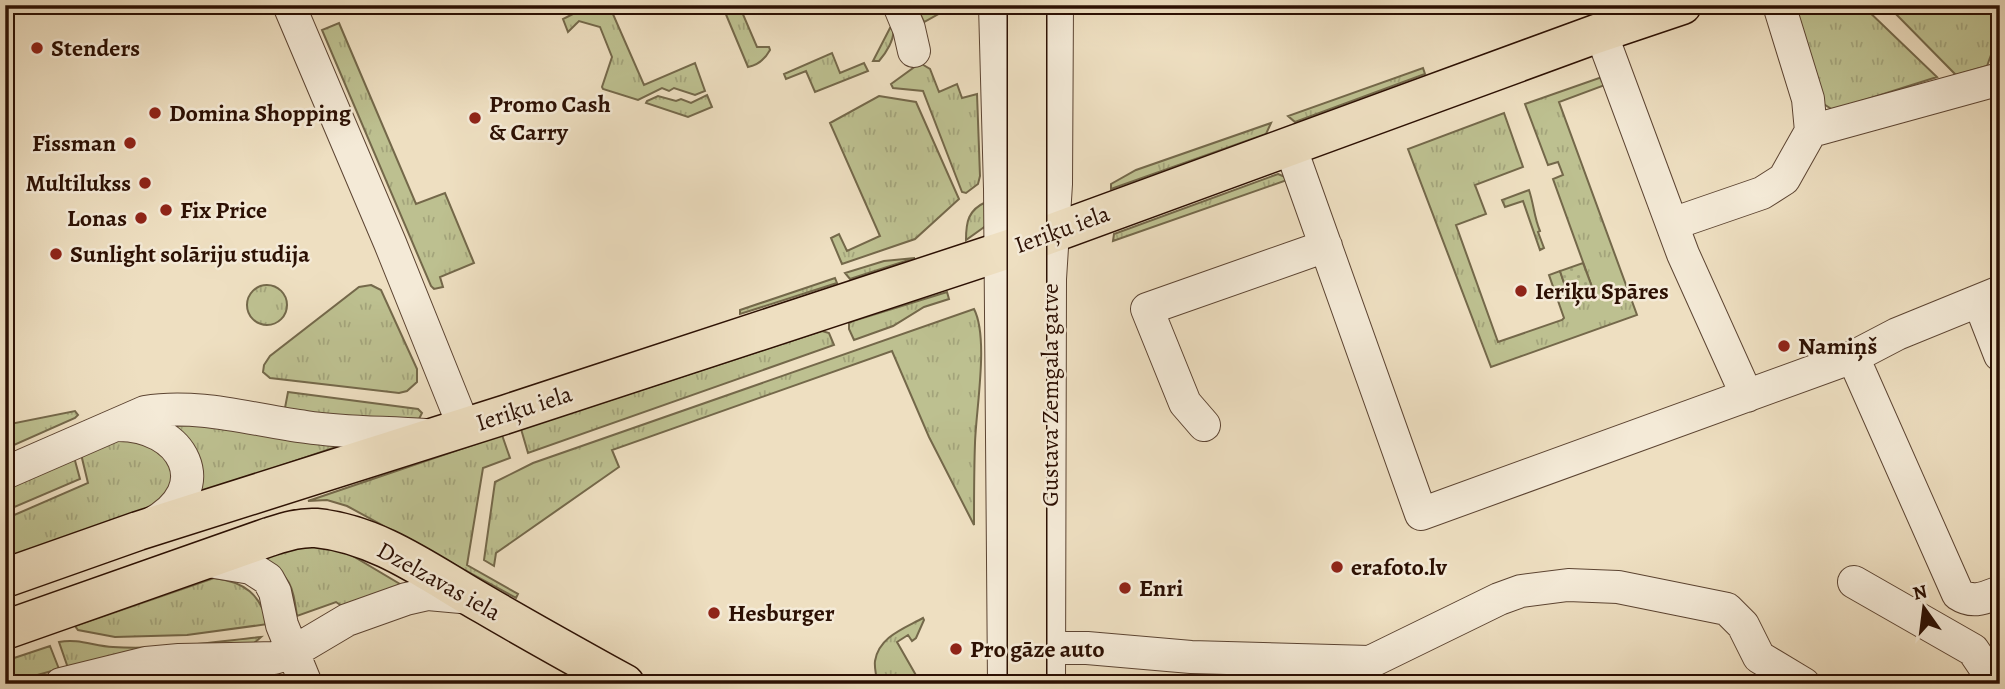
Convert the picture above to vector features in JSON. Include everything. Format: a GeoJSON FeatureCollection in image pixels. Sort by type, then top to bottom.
{"type":"FeatureCollection","features":[{"type":"Feature","properties":{"kind":"main road","name":"Gustava Zemgala gatve"},"geometry":{"type":"LineString","coordinates":[[1027,5],[1027,684]]}},
{"type":"Feature","properties":{"kind":"main road","name":"Ieriķu iela"},"geometry":{"type":"LineString","coordinates":[[5,578],[138,531],[1000,252],[1682,5]]}},
{"type":"Feature","properties":{"kind":"main road","name":"Dzelzavas iela"},"geometry":{"type":"LineString","coordinates":[[201,560],[292,530],[319,528],[360,538],[404,556],[472,598],[625,684]]}},
{"type":"Feature","properties":{"kind":"main road"},"geometry":{"type":"LineString","coordinates":[[5,630],[201,560]]}},
{"type":"Feature","properties":{"kind":"street"},"geometry":{"type":"LineString","coordinates":[[289,5],[390,243],[450,432]]}},
{"type":"Feature","properties":{"kind":"street"},"geometry":{"type":"LineString","coordinates":[[899,5],[914,51]]}},
{"type":"Feature","properties":{"kind":"street","name":"Gustava Zemgala gatve"},"geometry":{"type":"LineString","coordinates":[[995,5],[1000,189],[1004,684]]}},
{"type":"Feature","properties":{"kind":"street","name":"Gustava Zemgala gatve"},"geometry":{"type":"LineString","coordinates":[[1049,684],[1050,279],[1054,232],[1057,5]]}},
{"type":"Feature","properties":{"kind":"street"},"geometry":{"type":"LineString","coordinates":[[1672,223],[1762,193],[1784,179],[1811,131],[1808,99],[1779,5]]}},
{"type":"Feature","properties":{"kind":"street"},"geometry":{"type":"LineString","coordinates":[[1601,33],[1683,254],[1747,396]]}},
{"type":"Feature","properties":{"kind":"street"},"geometry":{"type":"LineString","coordinates":[[1811,131],[2000,79]]}},
{"type":"Feature","properties":{"kind":"street"},"geometry":{"type":"LineString","coordinates":[[997,110],[1004,124],[1017,134],[1036,134],[1049,123],[1056,106]]}},
{"type":"Feature","properties":{"kind":"street"},"geometry":{"type":"LineString","coordinates":[[1290,146],[1421,514],[1853,357],[1898,334],[1989,296],[2000,355]]}},
{"type":"Feature","properties":{"kind":"street"},"geometry":{"type":"LineString","coordinates":[[1204,425],[1185,403],[1147,309],[1326,246]]}},
{"type":"Feature","properties":{"kind":"street"},"geometry":{"type":"LineString","coordinates":[[1853,357],[1958,593],[1966,599],[1976,601],[2000,592]]}},
{"type":"Feature","properties":{"kind":"street","name":"Ieriķu iela"},"geometry":{"type":"LineString","coordinates":[[5,473],[145,412],[177,409],[256,417],[280,423],[362,434],[450,432]]}},
{"type":"Feature","properties":{"kind":"street","name":"Ieriķu iela"},"geometry":{"type":"LineString","coordinates":[[116,425],[135,424],[150,428],[175,444],[185,465],[187,489],[178,505],[160,520],[138,531]]}},
{"type":"Feature","properties":{"kind":"street"},"geometry":{"type":"LineString","coordinates":[[201,560],[251,568],[268,579],[275,592],[282,625],[306,684]]}},
{"type":"Feature","properties":{"kind":"street"},"geometry":{"type":"LineString","coordinates":[[1854,582],[1973,650],[1996,684]]}},
{"type":"Feature","properties":{"kind":"street"},"geometry":{"type":"LineString","coordinates":[[1049,648],[1087,648],[1191,657],[1288,672],[1374,673],[1499,599],[1521,591],[1568,585],[1618,587],[1727,608],[1743,625],[1753,671],[1804,684]]}},
{"type":"Feature","properties":{"kind":"street"},"geometry":{"type":"LineString","coordinates":[[61,684],[146,663],[261,659],[293,652],[347,620],[406,599],[428,594],[472,598]]}},
{"type":"Feature","properties":{"kind":"green space"},"geometry":{"type":"Polygon","coordinates":[[[571,5],[609,5],[644,85],[695,63],[705,91],[695,95],[674,88],[669,91],[662,88],[638,100],[603,89],[612,57],[600,27],[579,21],[568,32],[563,19],[575,13],[571,5]]]}},
{"type":"Feature","properties":{"kind":"green space"},"geometry":{"type":"Polygon","coordinates":[[[722,5],[739,5],[757,47],[769,47],[764,59],[748,67],[722,5]]]}},
{"type":"Feature","properties":{"kind":"green space"},"geometry":{"type":"Polygon","coordinates":[[[916,5],[939,5],[942,12],[924,22],[916,5]]]}},
{"type":"Feature","properties":{"kind":"green space"},"geometry":{"type":"Polygon","coordinates":[[[1790,5],[1862,5],[1937,77],[1833,110],[1819,101],[1790,5]]]}},
{"type":"Feature","properties":{"kind":"green space"},"geometry":{"type":"Polygon","coordinates":[[[1887,5],[2000,5],[2000,30],[1987,66],[1956,75],[1887,5]]]}},
{"type":"Feature","properties":{"kind":"green space"},"geometry":{"type":"Polygon","coordinates":[[[339,23],[416,204],[445,193],[474,263],[440,277],[443,287],[434,289],[431,286],[322,30],[339,23]]]}},
{"type":"Feature","properties":{"kind":"green space"},"geometry":{"type":"Polygon","coordinates":[[[890,28],[893,29],[893,37],[889,46],[879,61],[873,61],[890,28]]]}},
{"type":"Feature","properties":{"kind":"green space"},"geometry":{"type":"Polygon","coordinates":[[[832,53],[840,73],[864,63],[868,71],[815,92],[806,71],[786,79],[784,74],[832,53]]]}},
{"type":"Feature","properties":{"kind":"green space"},"geometry":{"type":"Polygon","coordinates":[[[920,63],[930,69],[939,92],[957,84],[962,98],[977,94],[980,176],[978,184],[966,193],[962,192],[923,91],[893,88],[891,84],[920,63]]]}},
{"type":"Feature","properties":{"kind":"green space"},"geometry":{"type":"Polygon","coordinates":[[[1423,68],[1425,74],[1295,122],[1288,116],[1423,68]]]}},
{"type":"Feature","properties":{"kind":"green space"},"geometry":{"type":"Polygon","coordinates":[[[1602,77],[1605,85],[1559,102],[1637,315],[1491,367],[1408,149],[1504,113],[1523,167],[1475,185],[1486,214],[1456,225],[1498,342],[1562,320],[1564,318],[1549,275],[1560,271],[1568,294],[1592,287],[1553,179],[1563,175],[1558,162],[1548,165],[1525,104],[1602,77]]]}},
{"type":"Feature","properties":{"kind":"green space"},"geometry":{"type":"Polygon","coordinates":[[[707,95],[712,107],[688,117],[646,103],[658,96],[691,103],[707,95]]]}},
{"type":"Feature","properties":{"kind":"green space"},"geometry":{"type":"Polygon","coordinates":[[[879,96],[916,102],[959,199],[915,239],[842,264],[831,238],[839,234],[847,251],[880,236],[830,123],[879,96]]]}},
{"type":"Feature","properties":{"kind":"green space"},"geometry":{"type":"Polygon","coordinates":[[[1271,123],[1266,134],[1111,189],[1111,184],[1136,170],[1271,123]]]}},
{"type":"Feature","properties":{"kind":"green space"},"geometry":{"type":"Polygon","coordinates":[[[1278,174],[1290,179],[1113,241],[1114,234],[1278,174]]]}},
{"type":"Feature","properties":{"kind":"green space"},"geometry":{"type":"Polygon","coordinates":[[[1529,190],[1544,248],[1540,250],[1523,201],[1505,207],[1502,200],[1529,190]]]}},
{"type":"Feature","properties":{"kind":"green space"},"geometry":{"type":"Polygon","coordinates":[[[986,202],[987,225],[966,240],[969,217],[986,202]]]}},
{"type":"Feature","properties":{"kind":"green space"},"geometry":{"type":"Polygon","coordinates":[[[915,258],[850,279],[845,273],[884,261],[915,258]]]}},
{"type":"Feature","properties":{"kind":"green space"},"geometry":{"type":"Polygon","coordinates":[[[1583,263],[1592,287],[1568,295],[1560,271],[1583,263]]]}},
{"type":"Feature","properties":{"kind":"green space"},"geometry":{"type":"Polygon","coordinates":[[[835,278],[837,283],[740,314],[740,310],[835,278]]]}},
{"type":"Feature","properties":{"kind":"green space"},"geometry":{"type":"Polygon","coordinates":[[[267,285],[281,291],[287,305],[281,319],[267,325],[253,319],[247,305],[253,291],[267,285]]]}},
{"type":"Feature","properties":{"kind":"green space"},"geometry":{"type":"Polygon","coordinates":[[[371,285],[381,290],[417,369],[417,382],[407,391],[399,393],[270,378],[263,372],[270,356],[359,287],[371,285]]]}},
{"type":"Feature","properties":{"kind":"green space"},"geometry":{"type":"Polygon","coordinates":[[[947,292],[949,299],[924,307],[893,326],[854,340],[849,329],[849,323],[853,321],[947,292]]]}},
{"type":"Feature","properties":{"kind":"green space"},"geometry":{"type":"Polygon","coordinates":[[[974,309],[981,337],[981,355],[975,443],[974,525],[929,437],[892,351],[612,450],[619,467],[496,553],[494,566],[484,560],[495,482],[533,463],[974,309]]]}},
{"type":"Feature","properties":{"kind":"green space"},"geometry":{"type":"Polygon","coordinates":[[[822,331],[829,333],[834,345],[528,453],[521,429],[822,331]]]}},
{"type":"Feature","properties":{"kind":"green space"},"geometry":{"type":"Polygon","coordinates":[[[288,392],[418,409],[422,413],[419,419],[284,413],[288,392]]]}},
{"type":"Feature","properties":{"kind":"green space"},"geometry":{"type":"Polygon","coordinates":[[[75,411],[78,415],[75,418],[5,449],[5,425],[75,411]]]}},
{"type":"Feature","properties":{"kind":"green space"},"geometry":{"type":"Polygon","coordinates":[[[165,419],[339,446],[194,495],[165,419]]]}},
{"type":"Feature","properties":{"kind":"green space"},"geometry":{"type":"Polygon","coordinates":[[[502,435],[510,458],[483,468],[467,565],[518,594],[516,598],[347,506],[327,500],[308,501],[502,435]]]}},
{"type":"Feature","properties":{"kind":"green space"},"geometry":{"type":"Polygon","coordinates":[[[122,437],[164,449],[176,473],[164,507],[5,560],[5,519],[88,483],[81,454],[122,437]]]}},
{"type":"Feature","properties":{"kind":"green space"},"geometry":{"type":"Polygon","coordinates":[[[74,457],[80,479],[5,511],[5,486],[74,457]]]}},
{"type":"Feature","properties":{"kind":"green space"},"geometry":{"type":"Polygon","coordinates":[[[315,545],[346,552],[405,587],[346,609],[336,602],[297,616],[289,582],[264,558],[315,545]]]}},
{"type":"Feature","properties":{"kind":"green space"},"geometry":{"type":"Polygon","coordinates":[[[214,578],[243,586],[250,591],[261,605],[268,624],[187,635],[115,637],[78,630],[75,626],[214,578]]]}},
{"type":"Feature","properties":{"kind":"green space"},"geometry":{"type":"Polygon","coordinates":[[[923,618],[916,638],[912,641],[908,635],[897,642],[921,684],[877,684],[875,661],[881,646],[893,635],[923,618]]]}},
{"type":"Feature","properties":{"kind":"green space"},"geometry":{"type":"Polygon","coordinates":[[[261,637],[252,645],[68,668],[59,642],[150,647],[261,637]]]}},
{"type":"Feature","properties":{"kind":"green space"},"geometry":{"type":"Polygon","coordinates":[[[50,646],[59,669],[5,684],[5,661],[50,646]]]}},
{"type":"Feature","properties":{"kind":"place","name":"Stenders"},"geometry":{"type":"Point","coordinates":[37,48]}},
{"type":"Feature","properties":{"kind":"place","name":"Domina Shopping"},"geometry":{"type":"Point","coordinates":[155,113]}},
{"type":"Feature","properties":{"kind":"place","name":"Promo Cash & Carry"},"geometry":{"type":"Point","coordinates":[475,118]}},
{"type":"Feature","properties":{"kind":"place","name":"Fissman"},"geometry":{"type":"Point","coordinates":[130,143]}},
{"type":"Feature","properties":{"kind":"place","name":"Multilukss"},"geometry":{"type":"Point","coordinates":[145,183]}},
{"type":"Feature","properties":{"kind":"place","name":"Fix Price"},"geometry":{"type":"Point","coordinates":[166,210]}},
{"type":"Feature","properties":{"kind":"place","name":"Lonas"},"geometry":{"type":"Point","coordinates":[141,218]}},
{"type":"Feature","properties":{"kind":"place","name":"Sunlight solāriju studija"},"geometry":{"type":"Point","coordinates":[56,254]}},
{"type":"Feature","properties":{"kind":"place","name":"Ieriķu Spāres"},"geometry":{"type":"Point","coordinates":[1521,291]}},
{"type":"Feature","properties":{"kind":"place","name":"Namiņš"},"geometry":{"type":"Point","coordinates":[1784,346]}},
{"type":"Feature","properties":{"kind":"place","name":"erafoto.lv"},"geometry":{"type":"Point","coordinates":[1337,567]}},
{"type":"Feature","properties":{"kind":"place","name":"Enri"},"geometry":{"type":"Point","coordinates":[1125,588]}},
{"type":"Feature","properties":{"kind":"place","name":"Hesburger"},"geometry":{"type":"Point","coordinates":[714,613]}},
{"type":"Feature","properties":{"kind":"place","name":"Pro gāze auto"},"geometry":{"type":"Point","coordinates":[956,649]}}]}
